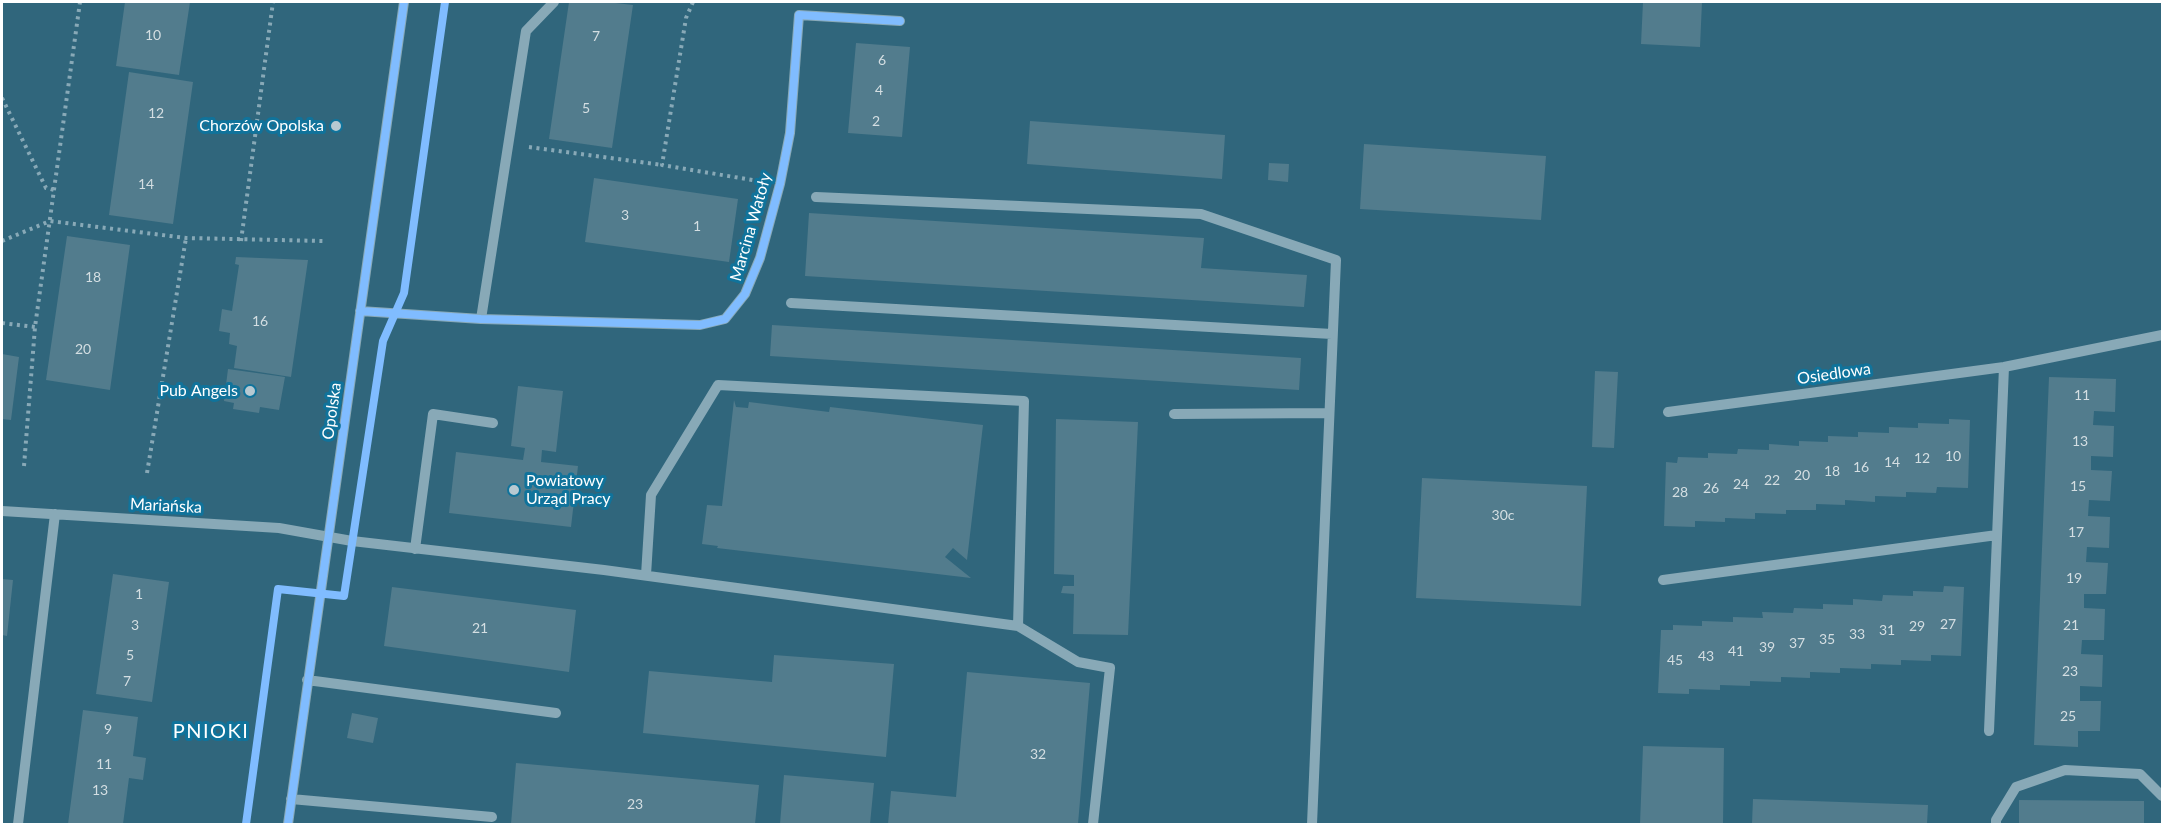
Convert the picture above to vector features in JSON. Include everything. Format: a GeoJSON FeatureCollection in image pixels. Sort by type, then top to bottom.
{"type":"FeatureCollection","features":[{"type":"Feature","properties":{"kind":"street","name":"Opolska"},"geometry":{"type":"LineString","coordinates":[[288,825],[404,2]]}},
{"type":"Feature","properties":{"kind":"street"},"geometry":{"type":"LineString","coordinates":[[481,319],[526,31],[554,2]]}},
{"type":"Feature","properties":{"kind":"street","name":"Marcina Watoły"},"geometry":{"type":"LineString","coordinates":[[360,311],[481,319],[700,325],[725,319],[745,294],[760,258],[780,184],[790,133],[799,15],[900,21]]}},
{"type":"Feature","properties":{"kind":"street"},"geometry":{"type":"LineString","coordinates":[[816,197],[1201,214],[1336,260],[1312,825]]}},
{"type":"Feature","properties":{"kind":"street"},"geometry":{"type":"LineString","coordinates":[[791,303],[1332,334]]}},
{"type":"Feature","properties":{"kind":"street","name":"Osiedlowa"},"geometry":{"type":"LineString","coordinates":[[1668,412],[2004,367],[2163,335]]}},
{"type":"Feature","properties":{"kind":"street"},"geometry":{"type":"LineString","coordinates":[[1989,731],[2004,367]]}},
{"type":"Feature","properties":{"kind":"street"},"geometry":{"type":"LineString","coordinates":[[646,575],[651,495],[718,385],[1024,401],[1018,626],[1078,662],[1110,668],[1093,825]]}},
{"type":"Feature","properties":{"kind":"street"},"geometry":{"type":"LineString","coordinates":[[415,549],[433,414],[493,423]]}},
{"type":"Feature","properties":{"kind":"street"},"geometry":{"type":"LineString","coordinates":[[1174,414],[1328,414]]}},
{"type":"Feature","properties":{"kind":"street","name":"Mariańska"},"geometry":{"type":"LineString","coordinates":[[2,511],[279,528],[415,549],[646,575],[1018,626]]}},
{"type":"Feature","properties":{"kind":"street"},"geometry":{"type":"LineString","coordinates":[[18,825],[55,514]]}},
{"type":"Feature","properties":{"kind":"street"},"geometry":{"type":"LineString","coordinates":[[1663,580],[1997,535]]}},
{"type":"Feature","properties":{"kind":"street"},"geometry":{"type":"LineString","coordinates":[[307,681],[556,713]]}},
{"type":"Feature","properties":{"kind":"street"},"geometry":{"type":"LineString","coordinates":[[1996,825],[1996,820],[2016,787],[2065,770],[2140,774],[2163,796]]}},
{"type":"Feature","properties":{"kind":"street"},"geometry":{"type":"LineString","coordinates":[[291,799],[492,817]]}},
{"type":"Feature","properties":{"kind":"path"},"geometry":{"type":"LineString","coordinates":[[24,466],[35,327],[80,2]]}},
{"type":"Feature","properties":{"kind":"path"},"geometry":{"type":"LineString","coordinates":[[241,241],[273,2]]}},
{"type":"Feature","properties":{"kind":"path"},"geometry":{"type":"LineString","coordinates":[[662,165],[686,18],[693,2]]}},
{"type":"Feature","properties":{"kind":"path"},"geometry":{"type":"LineString","coordinates":[[2,98],[46,188],[54,190]]}},
{"type":"Feature","properties":{"kind":"path"},"geometry":{"type":"LineString","coordinates":[[509,144],[780,184]]}},
{"type":"Feature","properties":{"kind":"path"},"geometry":{"type":"LineString","coordinates":[[2,241],[50,221],[186,238],[241,241],[324,241]]}},
{"type":"Feature","properties":{"kind":"path"},"geometry":{"type":"LineString","coordinates":[[147,472],[186,238]]}},
{"type":"Feature","properties":{"kind":"path"},"geometry":{"type":"LineString","coordinates":[[2,323],[35,327]]}},
{"type":"Feature","properties":{"kind":"building"},"geometry":{"type":"Polygon","coordinates":[[[125,2],[190,2],[179,75],[116,66],[125,2]]]}},
{"type":"Feature","properties":{"kind":"building"},"geometry":{"type":"Polygon","coordinates":[[[569,2],[633,5],[612,148],[549,139],[569,2]]]}},
{"type":"Feature","properties":{"kind":"building"},"geometry":{"type":"Polygon","coordinates":[[[1643,2],[1702,2],[1700,47],[1641,44],[1643,2]]]}},
{"type":"Feature","properties":{"kind":"building"},"geometry":{"type":"Polygon","coordinates":[[[856,43],[910,47],[902,137],[848,133],[856,43]]]}},
{"type":"Feature","properties":{"kind":"building"},"geometry":{"type":"Polygon","coordinates":[[[129,72],[193,82],[173,224],[109,215],[129,72]]]}},
{"type":"Feature","properties":{"kind":"building"},"geometry":{"type":"Polygon","coordinates":[[[1030,121],[1225,135],[1222,179],[1027,164],[1030,121]]]}},
{"type":"Feature","properties":{"kind":"building"},"geometry":{"type":"Polygon","coordinates":[[[1364,144],[1546,156],[1541,220],[1360,209],[1364,144]]]}},
{"type":"Feature","properties":{"kind":"building"},"geometry":{"type":"Polygon","coordinates":[[[1269,163],[1289,164],[1288,182],[1268,180],[1269,163]]]}},
{"type":"Feature","properties":{"kind":"building"},"geometry":{"type":"Polygon","coordinates":[[[594,178],[738,199],[729,262],[585,242],[594,178]]]}},
{"type":"Feature","properties":{"kind":"building"},"geometry":{"type":"Polygon","coordinates":[[[809,213],[1204,238],[1201,268],[1307,275],[1304,307],[805,276],[809,213]]]}},
{"type":"Feature","properties":{"kind":"building"},"geometry":{"type":"Polygon","coordinates":[[[67,236],[130,245],[110,390],[46,380],[67,236]]]}},
{"type":"Feature","properties":{"kind":"building"},"geometry":{"type":"Polygon","coordinates":[[[236,257],[308,260],[291,377],[234,368],[237,346],[229,344],[230,333],[219,331],[222,309],[232,311],[239,265],[235,264],[236,257]]]}},
{"type":"Feature","properties":{"kind":"building"},"geometry":{"type":"Polygon","coordinates":[[[772,325],[1301,358],[1299,390],[770,356],[772,325]]]}},
{"type":"Feature","properties":{"kind":"building"},"geometry":{"type":"Polygon","coordinates":[[[2,354],[19,357],[11,420],[2,419],[2,354]]]}},
{"type":"Feature","properties":{"kind":"building"},"geometry":{"type":"Polygon","coordinates":[[[228,369],[285,377],[279,410],[260,407],[259,413],[233,409],[234,403],[224,401],[228,369]]]}},
{"type":"Feature","properties":{"kind":"building"},"geometry":{"type":"Polygon","coordinates":[[[1595,371],[1618,372],[1614,448],[1592,447],[1595,371]]]}},
{"type":"Feature","properties":{"kind":"building"},"geometry":{"type":"Polygon","coordinates":[[[2049,377],[2116,379],[2115,412],[2094,411],[2093,425],[2114,426],[2113,457],[2091,456],[2091,470],[2112,471],[2110,501],[2089,500],[2088,516],[2110,517],[2109,548],[2087,547],[2086,562],[2108,563],[2106,594],[2084,594],[2084,608],[2105,609],[2104,640],[2082,640],[2081,654],[2103,655],[2102,687],[2080,686],[2080,701],[2101,701],[2100,731],[2078,731],[2078,747],[2034,745],[2049,377]]]}},
{"type":"Feature","properties":{"kind":"building","name":"Powiatowy Urząd Pracy"},"geometry":{"type":"Polygon","coordinates":[[[518,386],[563,391],[556,452],[542,450],[541,462],[578,466],[571,527],[449,513],[456,452],[523,460],[525,448],[511,446],[518,386]]]}},
{"type":"Feature","properties":{"kind":"building"},"geometry":{"type":"Polygon","coordinates":[[[734,400],[736,407],[748,408],[749,402],[829,412],[830,407],[983,425],[967,560],[953,548],[945,557],[971,578],[717,548],[718,546],[702,544],[707,505],[722,506],[734,400]]]}},
{"type":"Feature","properties":{"kind":"building"},"geometry":{"type":"Polygon","coordinates":[[[1056,419],[1138,422],[1128,635],[1073,634],[1074,594],[1061,593],[1063,586],[1074,586],[1074,575],[1054,574],[1056,419]]]}},
{"type":"Feature","properties":{"kind":"building"},"geometry":{"type":"Polygon","coordinates":[[[1949,419],[1970,420],[1968,488],[1937,487],[1936,493],[1906,492],[1906,497],[1875,496],[1875,502],[1845,500],[1845,505],[1816,504],[1816,510],[1786,510],[1786,514],[1755,513],[1755,519],[1725,518],[1725,522],[1695,521],[1695,527],[1664,526],[1666,462],[1677,463],[1678,457],[1708,458],[1708,453],[1737,454],[1738,449],[1769,450],[1769,444],[1799,446],[1799,441],[1828,442],[1828,436],[1858,437],[1858,432],[1889,433],[1889,427],[1918,428],[1918,423],[1949,424],[1949,419]]]}},
{"type":"Feature","properties":{"kind":"building"},"geometry":{"type":"Polygon","coordinates":[[[1422,478],[1587,486],[1581,606],[1416,598],[1422,478]]]}},
{"type":"Feature","properties":{"kind":"building"},"geometry":{"type":"Polygon","coordinates":[[[113,574],[169,582],[152,702],[96,694],[113,574]]]}},
{"type":"Feature","properties":{"kind":"building"},"geometry":{"type":"Polygon","coordinates":[[[2,579],[13,580],[7,636],[2,635],[2,579]]]}},
{"type":"Feature","properties":{"kind":"building"},"geometry":{"type":"Polygon","coordinates":[[[1944,586],[1964,587],[1961,656],[1931,655],[1931,661],[1901,660],[1901,665],[1871,664],[1871,669],[1840,668],[1840,673],[1810,672],[1810,678],[1781,677],[1781,682],[1750,681],[1750,686],[1720,685],[1720,690],[1689,689],[1689,694],[1658,693],[1661,630],[1673,630],[1673,625],[1702,626],[1702,621],[1733,622],[1733,617],[1763,618],[1762,612],[1793,613],[1794,608],[1823,609],[1823,604],[1853,605],[1853,599],[1882,601],[1883,595],[1913,596],[1913,591],[1943,592],[1944,586]]]}},
{"type":"Feature","properties":{"kind":"building"},"geometry":{"type":"Polygon","coordinates":[[[392,587],[576,610],[569,672],[384,646],[392,587]]]}},
{"type":"Feature","properties":{"kind":"building"},"geometry":{"type":"Polygon","coordinates":[[[774,655],[894,664],[886,757],[643,733],[649,671],[772,682],[774,655]]]}},
{"type":"Feature","properties":{"kind":"building"},"geometry":{"type":"Polygon","coordinates":[[[967,672],[1090,683],[1078,824],[888,824],[891,791],[956,797],[967,672]]]}},
{"type":"Feature","properties":{"kind":"building"},"geometry":{"type":"Polygon","coordinates":[[[83,710],[138,717],[133,756],[146,758],[143,780],[129,778],[123,824],[68,824],[83,710]]]}},
{"type":"Feature","properties":{"kind":"building"},"geometry":{"type":"Polygon","coordinates":[[[352,713],[378,718],[373,743],[347,738],[352,713]]]}},
{"type":"Feature","properties":{"kind":"building"},"geometry":{"type":"Polygon","coordinates":[[[1643,746],[1724,748],[1723,824],[1640,824],[1643,746]]]}},
{"type":"Feature","properties":{"kind":"building"},"geometry":{"type":"Polygon","coordinates":[[[516,763],[759,785],[755,824],[511,824],[516,763]]]}},
{"type":"Feature","properties":{"kind":"building"},"geometry":{"type":"Polygon","coordinates":[[[784,775],[874,783],[870,824],[780,824],[784,775]]]}},
{"type":"Feature","properties":{"kind":"building"},"geometry":{"type":"Polygon","coordinates":[[[1753,799],[1928,805],[1927,824],[1752,824],[1753,799]]]}},
{"type":"Feature","properties":{"kind":"building"},"geometry":{"type":"Polygon","coordinates":[[[2019,800],[2144,801],[2144,824],[2019,824],[2019,800]]]}},
{"type":"Feature","properties":{"kind":"cycle path"},"geometry":{"type":"LineString","coordinates":[[288,824],[404,2]]}},
{"type":"Feature","properties":{"kind":"cycle path"},"geometry":{"type":"LineString","coordinates":[[246,824],[278,589],[344,596],[383,341],[404,293],[445,2]]}},
{"type":"Feature","properties":{"kind":"cycle path"},"geometry":{"type":"LineString","coordinates":[[360,311],[481,319],[700,325],[725,319],[745,294],[760,258],[780,184],[790,133],[799,15],[900,21]]}},
{"type":"Feature","properties":{"kind":"place","name":"Chorzów Opolska"},"geometry":{"type":"Point","coordinates":[336,126]}},
{"type":"Feature","properties":{"kind":"place","name":"Pub Angels"},"geometry":{"type":"Point","coordinates":[250,391]}},
{"type":"Feature","properties":{"kind":"place","name":"Powiatowy Urząd Pracy"},"geometry":{"type":"Point","coordinates":[514,490]}},
{"type":"Feature","properties":{"kind":"district","name":"PNIOKI"},"geometry":{"type":"Point","coordinates":[211,732]}}]}
